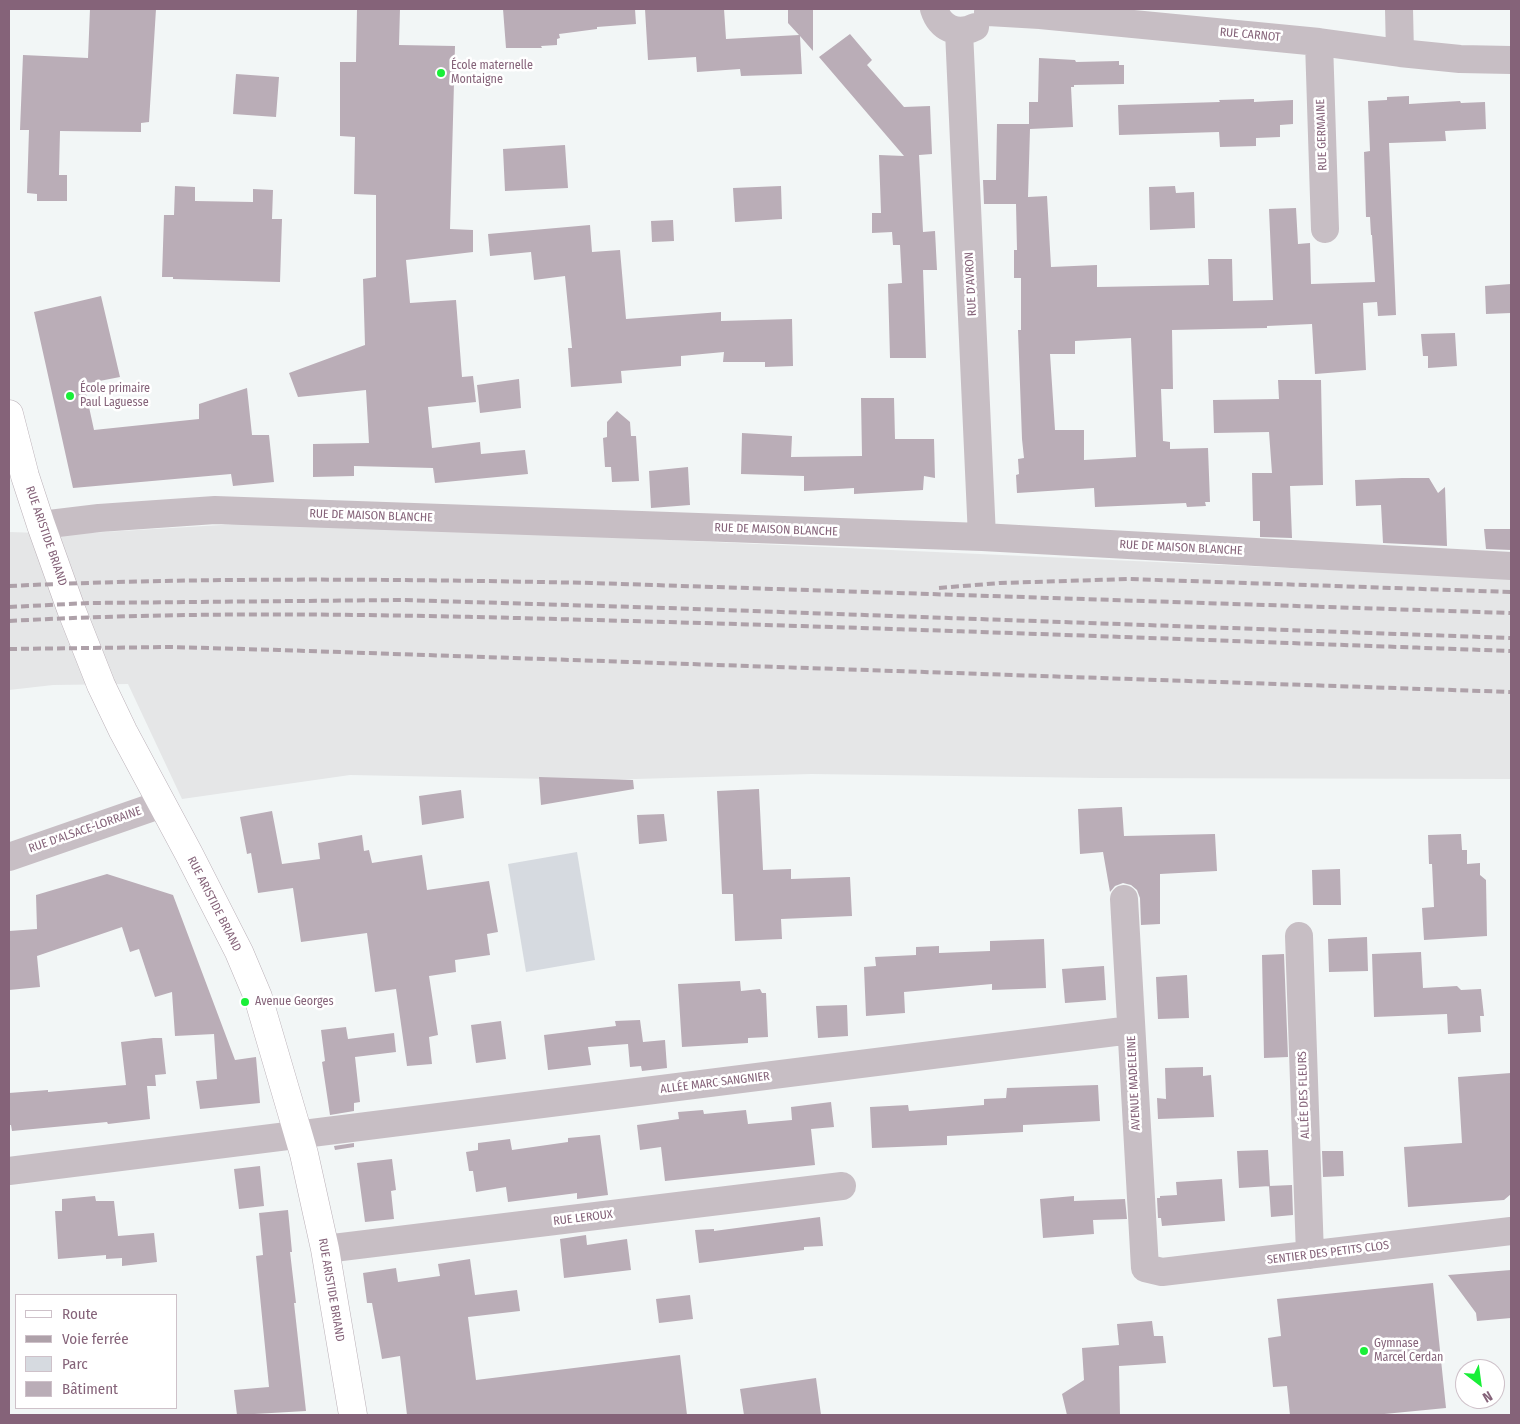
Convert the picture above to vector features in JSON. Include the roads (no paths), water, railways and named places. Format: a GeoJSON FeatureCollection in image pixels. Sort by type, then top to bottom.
{"type":"FeatureCollection","features":[{"type":"Feature","properties":{"kind":"main road","name":"RUE ARISTIDE BRIAND"},"geometry":{"type":"LineString","coordinates":[[9,414],[25,476],[41,525],[101,685],[123,732],[239,952],[258,997],[300,1135],[324,1249],[353,1415]]}},
{"type":"Feature","properties":{"kind":"street"},"geometry":{"type":"LineString","coordinates":[[934,9],[943,25],[959,31],[969,30],[977,26],[984,20],[989,10]]}},
{"type":"Feature","properties":{"kind":"street"},"geometry":{"type":"LineString","coordinates":[[1399,9],[1400,53]]}},
{"type":"Feature","properties":{"kind":"street","name":"RUE CARNOT"},"geometry":{"type":"LineString","coordinates":[[989,10],[1319,42],[1460,59],[1511,60]]}},
{"type":"Feature","properties":{"kind":"street","name":"RUE D'AVRON"},"geometry":{"type":"LineString","coordinates":[[959,31],[982,537]]}},
{"type":"Feature","properties":{"kind":"street","name":"RUE GERMAINE"},"geometry":{"type":"LineString","coordinates":[[1319,42],[1324,229]]}},
{"type":"Feature","properties":{"kind":"street","name":"RUE DE MAISON BLANCHE"},"geometry":{"type":"LineString","coordinates":[[41,525],[99,518],[215,510],[982,537],[1511,566]]}},
{"type":"Feature","properties":{"kind":"street","name":"RUE D'ALSACE-LORRAINE"},"geometry":{"type":"LineString","coordinates":[[9,857],[162,804]]}},
{"type":"Feature","properties":{"kind":"street","name":"AVENUE MADELEINE"},"geometry":{"type":"LineString","coordinates":[[1124,899],[1145,1268]]}},
{"type":"Feature","properties":{"kind":"street","name":"ALLÉE DES FLEURS"},"geometry":{"type":"LineString","coordinates":[[1299,936],[1310,1254]]}},
{"type":"Feature","properties":{"kind":"street","name":"ALLÉE MARC SANGNIER"},"geometry":{"type":"LineString","coordinates":[[300,1135],[1131,1030]]}},
{"type":"Feature","properties":{"kind":"street"},"geometry":{"type":"LineString","coordinates":[[9,1171],[300,1135]]}},
{"type":"Feature","properties":{"kind":"street","name":"RUE LEROUX"},"geometry":{"type":"LineString","coordinates":[[324,1249],[842,1186]]}},
{"type":"Feature","properties":{"kind":"street","name":"SENTIER DES PETITS CLOS"},"geometry":{"type":"LineString","coordinates":[[1145,1268],[1162,1272],[1511,1231]]}},
{"type":"Feature","properties":{"kind":"railway"},"geometry":{"type":"LineString","coordinates":[[939,588],[1000,583],[1129,579],[1511,592]]}},
{"type":"Feature","properties":{"kind":"railway"},"geometry":{"type":"LineString","coordinates":[[9,586],[228,580],[592,583],[1511,613]]}},
{"type":"Feature","properties":{"kind":"railway"},"geometry":{"type":"LineString","coordinates":[[9,607],[89,603],[402,600],[1511,638]]}},
{"type":"Feature","properties":{"kind":"railway"},"geometry":{"type":"LineString","coordinates":[[9,621],[173,615],[419,616],[877,628],[1511,651]]}},
{"type":"Feature","properties":{"kind":"railway"},"geometry":{"type":"LineString","coordinates":[[9,649],[170,647],[279,650],[1511,692]]}},
{"type":"Feature","properties":{"kind":"place","name":"École maternelle Montaigne"},"geometry":{"type":"Point","coordinates":[441,73]}},
{"type":"Feature","properties":{"kind":"place","name":"École primaire Paul Laguesse"},"geometry":{"type":"Point","coordinates":[70,396]}},
{"type":"Feature","properties":{"kind":"place","name":"Avenue Georges"},"geometry":{"type":"Point","coordinates":[245,1002]}},
{"type":"Feature","properties":{"kind":"place","name":"Gymnase Marcel Cerdan"},"geometry":{"type":"Point","coordinates":[1364,1351]}}]}
